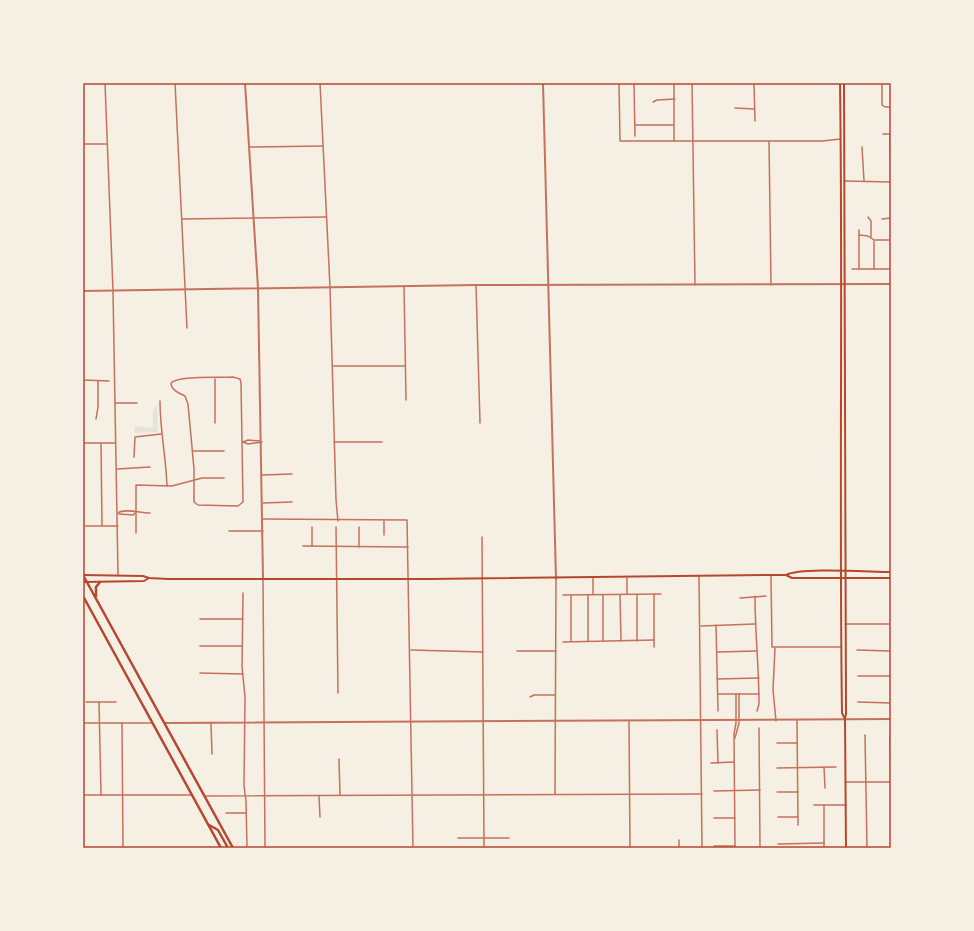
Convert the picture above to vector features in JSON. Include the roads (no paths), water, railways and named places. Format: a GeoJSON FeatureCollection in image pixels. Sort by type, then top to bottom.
{"type":"FeatureCollection","features":[{"type":"Feature","properties":{"kind":"highway"},"geometry":{"type":"LineString","coordinates":[[83,575],[85,582],[96,598],[233,848]]}},
{"type":"Feature","properties":{"kind":"highway"},"geometry":{"type":"LineString","coordinates":[[96,598],[96,588],[100,582]]}},
{"type":"Feature","properties":{"kind":"highway"},"geometry":{"type":"LineString","coordinates":[[83,596],[221,848]]}},
{"type":"Feature","properties":{"kind":"highway"},"geometry":{"type":"LineString","coordinates":[[208,825],[218,830],[228,848]]}},
{"type":"Feature","properties":{"kind":"main road"},"geometry":{"type":"LineString","coordinates":[[840,83],[842,284],[840,577],[846,848]]}},
{"type":"Feature","properties":{"kind":"main road"},"geometry":{"type":"LineString","coordinates":[[844,83],[846,714],[844,720]]}},
{"type":"Feature","properties":{"kind":"main road"},"geometry":{"type":"LineString","coordinates":[[841,173],[842,181],[845,181]]}},
{"type":"Feature","properties":{"kind":"main road"},"geometry":{"type":"LineString","coordinates":[[83,575],[143,576],[149,578],[263,579],[556,579],[786,575],[792,572],[891,572]]}},
{"type":"Feature","properties":{"kind":"main road"},"geometry":{"type":"LineString","coordinates":[[786,575],[792,578],[891,578]]}},
{"type":"Feature","properties":{"kind":"main road"},"geometry":{"type":"LineString","coordinates":[[85,582],[144,581],[149,578]]}},
{"type":"Feature","properties":{"kind":"street"},"geometry":{"type":"LineString","coordinates":[[105,83],[113,290],[118,576]]}},
{"type":"Feature","properties":{"kind":"street"},"geometry":{"type":"LineString","coordinates":[[175,83],[187,328]]}},
{"type":"Feature","properties":{"kind":"street"},"geometry":{"type":"LineString","coordinates":[[245,83],[258,288],[263,503],[265,848]]}},
{"type":"Feature","properties":{"kind":"street"},"geometry":{"type":"LineString","coordinates":[[320,83],[330,287],[334,442],[338,521]]}},
{"type":"Feature","properties":{"kind":"street"},"geometry":{"type":"LineString","coordinates":[[543,83],[556,579],[556,794]]}},
{"type":"Feature","properties":{"kind":"street"},"geometry":{"type":"LineString","coordinates":[[619,83],[620,141],[823,141],[840,139]]}},
{"type":"Feature","properties":{"kind":"street"},"geometry":{"type":"LineString","coordinates":[[634,83],[635,136]]}},
{"type":"Feature","properties":{"kind":"street"},"geometry":{"type":"LineString","coordinates":[[674,83],[674,141]]}},
{"type":"Feature","properties":{"kind":"street"},"geometry":{"type":"LineString","coordinates":[[692,83],[695,285]]}},
{"type":"Feature","properties":{"kind":"street"},"geometry":{"type":"LineString","coordinates":[[754,83],[755,121]]}},
{"type":"Feature","properties":{"kind":"street"},"geometry":{"type":"LineString","coordinates":[[883,83],[883,106],[891,107]]}},
{"type":"Feature","properties":{"kind":"street"},"geometry":{"type":"LineString","coordinates":[[653,102],[674,100]]}},
{"type":"Feature","properties":{"kind":"street"},"geometry":{"type":"LineString","coordinates":[[735,108],[754,109]]}},
{"type":"Feature","properties":{"kind":"street"},"geometry":{"type":"LineString","coordinates":[[635,125],[674,125]]}},
{"type":"Feature","properties":{"kind":"street"},"geometry":{"type":"LineString","coordinates":[[883,134],[890,134],[891,191]]}},
{"type":"Feature","properties":{"kind":"street"},"geometry":{"type":"LineString","coordinates":[[769,141],[771,284]]}},
{"type":"Feature","properties":{"kind":"street"},"geometry":{"type":"LineString","coordinates":[[83,144],[108,144]]}},
{"type":"Feature","properties":{"kind":"street"},"geometry":{"type":"LineString","coordinates":[[249,147],[323,146]]}},
{"type":"Feature","properties":{"kind":"street"},"geometry":{"type":"LineString","coordinates":[[862,147],[864,181]]}},
{"type":"Feature","properties":{"kind":"street"},"geometry":{"type":"LineString","coordinates":[[845,181],[891,182]]}},
{"type":"Feature","properties":{"kind":"street"},"geometry":{"type":"LineString","coordinates":[[182,219],[327,217]]}},
{"type":"Feature","properties":{"kind":"street"},"geometry":{"type":"LineString","coordinates":[[868,217],[870,221],[871,238]]}},
{"type":"Feature","properties":{"kind":"street"},"geometry":{"type":"LineString","coordinates":[[882,218],[891,218]]}},
{"type":"Feature","properties":{"kind":"street"},"geometry":{"type":"LineString","coordinates":[[859,230],[859,269]]}},
{"type":"Feature","properties":{"kind":"street"},"geometry":{"type":"LineString","coordinates":[[859,235],[874,240],[891,240]]}},
{"type":"Feature","properties":{"kind":"street"},"geometry":{"type":"LineString","coordinates":[[874,240],[874,269]]}},
{"type":"Feature","properties":{"kind":"street"},"geometry":{"type":"LineString","coordinates":[[852,269],[891,269]]}},
{"type":"Feature","properties":{"kind":"street"},"geometry":{"type":"LineString","coordinates":[[83,291],[186,288],[476,285],[891,284]]}},
{"type":"Feature","properties":{"kind":"street"},"geometry":{"type":"LineString","coordinates":[[476,285],[480,423]]}},
{"type":"Feature","properties":{"kind":"street"},"geometry":{"type":"LineString","coordinates":[[404,286],[406,400]]}},
{"type":"Feature","properties":{"kind":"street"},"geometry":{"type":"LineString","coordinates":[[333,366],[405,366]]}},
{"type":"Feature","properties":{"kind":"street"},"geometry":{"type":"LineString","coordinates":[[182,378],[215,379],[240,379],[242,504],[238,506],[195,504],[193,451],[188,404],[185,396],[171,387],[170,383],[173,380],[182,378]]}},
{"type":"Feature","properties":{"kind":"street"},"geometry":{"type":"LineString","coordinates":[[215,379],[215,423]]}},
{"type":"Feature","properties":{"kind":"street"},"geometry":{"type":"LineString","coordinates":[[83,380],[109,381]]}},
{"type":"Feature","properties":{"kind":"street"},"geometry":{"type":"LineString","coordinates":[[96,419],[98,408],[98,381]]}},
{"type":"Feature","properties":{"kind":"street"},"geometry":{"type":"LineString","coordinates":[[160,401],[161,434],[166,459],[167,486]]}},
{"type":"Feature","properties":{"kind":"street"},"geometry":{"type":"LineString","coordinates":[[115,403],[137,403]]}},
{"type":"Feature","properties":{"kind":"street"},"geometry":{"type":"LineString","coordinates":[[134,457],[135,437],[161,434]]}},
{"type":"Feature","properties":{"kind":"street"},"geometry":{"type":"LineString","coordinates":[[242,442],[248,444],[262,442]]}},
{"type":"Feature","properties":{"kind":"street"},"geometry":{"type":"LineString","coordinates":[[334,442],[382,442]]}},
{"type":"Feature","properties":{"kind":"street"},"geometry":{"type":"LineString","coordinates":[[83,443],[116,443]]}},
{"type":"Feature","properties":{"kind":"street"},"geometry":{"type":"LineString","coordinates":[[101,443],[102,526]]}},
{"type":"Feature","properties":{"kind":"street"},"geometry":{"type":"LineString","coordinates":[[193,451],[224,451]]}},
{"type":"Feature","properties":{"kind":"street"},"geometry":{"type":"LineString","coordinates":[[117,469],[150,467]]}},
{"type":"Feature","properties":{"kind":"street"},"geometry":{"type":"LineString","coordinates":[[262,475],[292,474]]}},
{"type":"Feature","properties":{"kind":"street"},"geometry":{"type":"LineString","coordinates":[[136,533],[136,485],[167,486],[194,479],[224,478]]}},
{"type":"Feature","properties":{"kind":"street"},"geometry":{"type":"LineString","coordinates":[[263,503],[292,502]]}},
{"type":"Feature","properties":{"kind":"street"},"geometry":{"type":"LineString","coordinates":[[118,513],[120,511],[150,512]]}},
{"type":"Feature","properties":{"kind":"street"},"geometry":{"type":"LineString","coordinates":[[118,513],[133,515],[135,512]]}},
{"type":"Feature","properties":{"kind":"street"},"geometry":{"type":"LineString","coordinates":[[263,519],[338,521],[408,520],[412,848]]}},
{"type":"Feature","properties":{"kind":"street"},"geometry":{"type":"LineString","coordinates":[[384,521],[384,535]]}},
{"type":"Feature","properties":{"kind":"street"},"geometry":{"type":"LineString","coordinates":[[85,526],[118,526]]}},
{"type":"Feature","properties":{"kind":"street"},"geometry":{"type":"LineString","coordinates":[[312,526],[312,546]]}},
{"type":"Feature","properties":{"kind":"street"},"geometry":{"type":"LineString","coordinates":[[336,527],[338,692]]}},
{"type":"Feature","properties":{"kind":"street"},"geometry":{"type":"LineString","coordinates":[[359,528],[359,547]]}},
{"type":"Feature","properties":{"kind":"street"},"geometry":{"type":"LineString","coordinates":[[229,531],[263,531]]}},
{"type":"Feature","properties":{"kind":"street"},"geometry":{"type":"LineString","coordinates":[[482,537],[484,848]]}},
{"type":"Feature","properties":{"kind":"street"},"geometry":{"type":"LineString","coordinates":[[303,546],[408,547]]}},
{"type":"Feature","properties":{"kind":"street"},"geometry":{"type":"LineString","coordinates":[[771,575],[774,647],[773,690],[776,721]]}},
{"type":"Feature","properties":{"kind":"street"},"geometry":{"type":"LineString","coordinates":[[699,576],[702,848]]}},
{"type":"Feature","properties":{"kind":"street"},"geometry":{"type":"LineString","coordinates":[[593,578],[593,595]]}},
{"type":"Feature","properties":{"kind":"street"},"geometry":{"type":"LineString","coordinates":[[627,578],[627,594]]}},
{"type":"Feature","properties":{"kind":"street"},"geometry":{"type":"LineString","coordinates":[[243,593],[242,646],[245,723],[244,780],[246,796],[247,848]]}},
{"type":"Feature","properties":{"kind":"street"},"geometry":{"type":"LineString","coordinates":[[620,594],[620,641]]}},
{"type":"Feature","properties":{"kind":"street"},"geometry":{"type":"LineString","coordinates":[[637,594],[637,641]]}},
{"type":"Feature","properties":{"kind":"street"},"geometry":{"type":"LineString","coordinates":[[654,594],[654,647]]}},
{"type":"Feature","properties":{"kind":"street"},"geometry":{"type":"LineString","coordinates":[[562,595],[662,594]]}},
{"type":"Feature","properties":{"kind":"street"},"geometry":{"type":"LineString","coordinates":[[571,595],[571,642]]}},
{"type":"Feature","properties":{"kind":"street"},"geometry":{"type":"LineString","coordinates":[[588,595],[588,641]]}},
{"type":"Feature","properties":{"kind":"street"},"geometry":{"type":"LineString","coordinates":[[603,595],[603,641]]}},
{"type":"Feature","properties":{"kind":"street"},"geometry":{"type":"LineString","coordinates":[[754,596],[759,678],[757,711]]}},
{"type":"Feature","properties":{"kind":"street"},"geometry":{"type":"LineString","coordinates":[[740,598],[766,596]]}},
{"type":"Feature","properties":{"kind":"street"},"geometry":{"type":"LineString","coordinates":[[200,619],[243,619]]}},
{"type":"Feature","properties":{"kind":"street"},"geometry":{"type":"LineString","coordinates":[[700,626],[755,624]]}},
{"type":"Feature","properties":{"kind":"street"},"geometry":{"type":"LineString","coordinates":[[845,624],[891,624]]}},
{"type":"Feature","properties":{"kind":"street"},"geometry":{"type":"LineString","coordinates":[[716,625],[718,711]]}},
{"type":"Feature","properties":{"kind":"street"},"geometry":{"type":"LineString","coordinates":[[563,642],[654,640]]}},
{"type":"Feature","properties":{"kind":"street"},"geometry":{"type":"LineString","coordinates":[[200,646],[242,646]]}},
{"type":"Feature","properties":{"kind":"street"},"geometry":{"type":"LineString","coordinates":[[774,647],[841,647]]}},
{"type":"Feature","properties":{"kind":"street"},"geometry":{"type":"LineString","coordinates":[[410,650],[483,652]]}},
{"type":"Feature","properties":{"kind":"street"},"geometry":{"type":"LineString","coordinates":[[857,650],[891,650]]}},
{"type":"Feature","properties":{"kind":"street"},"geometry":{"type":"LineString","coordinates":[[517,651],[556,651]]}},
{"type":"Feature","properties":{"kind":"street"},"geometry":{"type":"LineString","coordinates":[[717,652],[757,651]]}},
{"type":"Feature","properties":{"kind":"street"},"geometry":{"type":"LineString","coordinates":[[200,673],[243,674]]}},
{"type":"Feature","properties":{"kind":"street"},"geometry":{"type":"LineString","coordinates":[[858,676],[891,676]]}},
{"type":"Feature","properties":{"kind":"street"},"geometry":{"type":"LineString","coordinates":[[717,679],[759,678]]}},
{"type":"Feature","properties":{"kind":"street"},"geometry":{"type":"LineString","coordinates":[[718,694],[759,694]]}},
{"type":"Feature","properties":{"kind":"street"},"geometry":{"type":"LineString","coordinates":[[714,846],[735,847],[734,740],[736,694]]}},
{"type":"Feature","properties":{"kind":"street"},"geometry":{"type":"LineString","coordinates":[[734,740],[739,721],[739,694]]}},
{"type":"Feature","properties":{"kind":"street"},"geometry":{"type":"LineString","coordinates":[[530,697],[534,695],[555,695]]}},
{"type":"Feature","properties":{"kind":"street"},"geometry":{"type":"LineString","coordinates":[[86,702],[116,702]]}},
{"type":"Feature","properties":{"kind":"street"},"geometry":{"type":"LineString","coordinates":[[100,702],[101,795]]}},
{"type":"Feature","properties":{"kind":"street"},"geometry":{"type":"LineString","coordinates":[[858,702],[891,703]]}},
{"type":"Feature","properties":{"kind":"street"},"geometry":{"type":"LineString","coordinates":[[165,723],[776,721],[891,719]]}},
{"type":"Feature","properties":{"kind":"street"},"geometry":{"type":"LineString","coordinates":[[797,720],[798,825]]}},
{"type":"Feature","properties":{"kind":"street"},"geometry":{"type":"LineString","coordinates":[[629,721],[630,848]]}},
{"type":"Feature","properties":{"kind":"street"},"geometry":{"type":"LineString","coordinates":[[83,723],[152,723]]}},
{"type":"Feature","properties":{"kind":"street"},"geometry":{"type":"LineString","coordinates":[[122,723],[123,848]]}},
{"type":"Feature","properties":{"kind":"street"},"geometry":{"type":"LineString","coordinates":[[211,723],[212,754]]}},
{"type":"Feature","properties":{"kind":"street"},"geometry":{"type":"LineString","coordinates":[[759,728],[760,848]]}},
{"type":"Feature","properties":{"kind":"street"},"geometry":{"type":"LineString","coordinates":[[717,730],[718,763]]}},
{"type":"Feature","properties":{"kind":"street"},"geometry":{"type":"LineString","coordinates":[[865,735],[867,848]]}},
{"type":"Feature","properties":{"kind":"street"},"geometry":{"type":"LineString","coordinates":[[890,736],[891,794]]}},
{"type":"Feature","properties":{"kind":"street"},"geometry":{"type":"LineString","coordinates":[[777,743],[797,743]]}},
{"type":"Feature","properties":{"kind":"street"},"geometry":{"type":"LineString","coordinates":[[340,759],[340,795]]}},
{"type":"Feature","properties":{"kind":"street"},"geometry":{"type":"LineString","coordinates":[[711,763],[734,762]]}},
{"type":"Feature","properties":{"kind":"street"},"geometry":{"type":"LineString","coordinates":[[824,767],[825,788]]}},
{"type":"Feature","properties":{"kind":"street"},"geometry":{"type":"LineString","coordinates":[[777,768],[836,767]]}},
{"type":"Feature","properties":{"kind":"street"},"geometry":{"type":"LineString","coordinates":[[845,782],[891,782]]}},
{"type":"Feature","properties":{"kind":"street"},"geometry":{"type":"LineString","coordinates":[[714,791],[760,790]]}},
{"type":"Feature","properties":{"kind":"street"},"geometry":{"type":"LineString","coordinates":[[777,792],[798,792]]}},
{"type":"Feature","properties":{"kind":"street"},"geometry":{"type":"LineString","coordinates":[[205,796],[702,794]]}},
{"type":"Feature","properties":{"kind":"street"},"geometry":{"type":"LineString","coordinates":[[83,795],[192,795]]}},
{"type":"Feature","properties":{"kind":"street"},"geometry":{"type":"LineString","coordinates":[[319,796],[320,817]]}},
{"type":"Feature","properties":{"kind":"street"},"geometry":{"type":"LineString","coordinates":[[814,805],[846,805]]}},
{"type":"Feature","properties":{"kind":"street"},"geometry":{"type":"LineString","coordinates":[[824,805],[824,848]]}},
{"type":"Feature","properties":{"kind":"street"},"geometry":{"type":"LineString","coordinates":[[226,814],[246,814]]}},
{"type":"Feature","properties":{"kind":"street"},"geometry":{"type":"LineString","coordinates":[[778,817],[798,816]]}},
{"type":"Feature","properties":{"kind":"street"},"geometry":{"type":"LineString","coordinates":[[714,818],[735,818]]}},
{"type":"Feature","properties":{"kind":"street"},"geometry":{"type":"LineString","coordinates":[[458,838],[509,838]]}},
{"type":"Feature","properties":{"kind":"street"},"geometry":{"type":"LineString","coordinates":[[679,840],[679,848]]}},
{"type":"Feature","properties":{"kind":"street"},"geometry":{"type":"LineString","coordinates":[[778,844],[824,843]]}}]}
